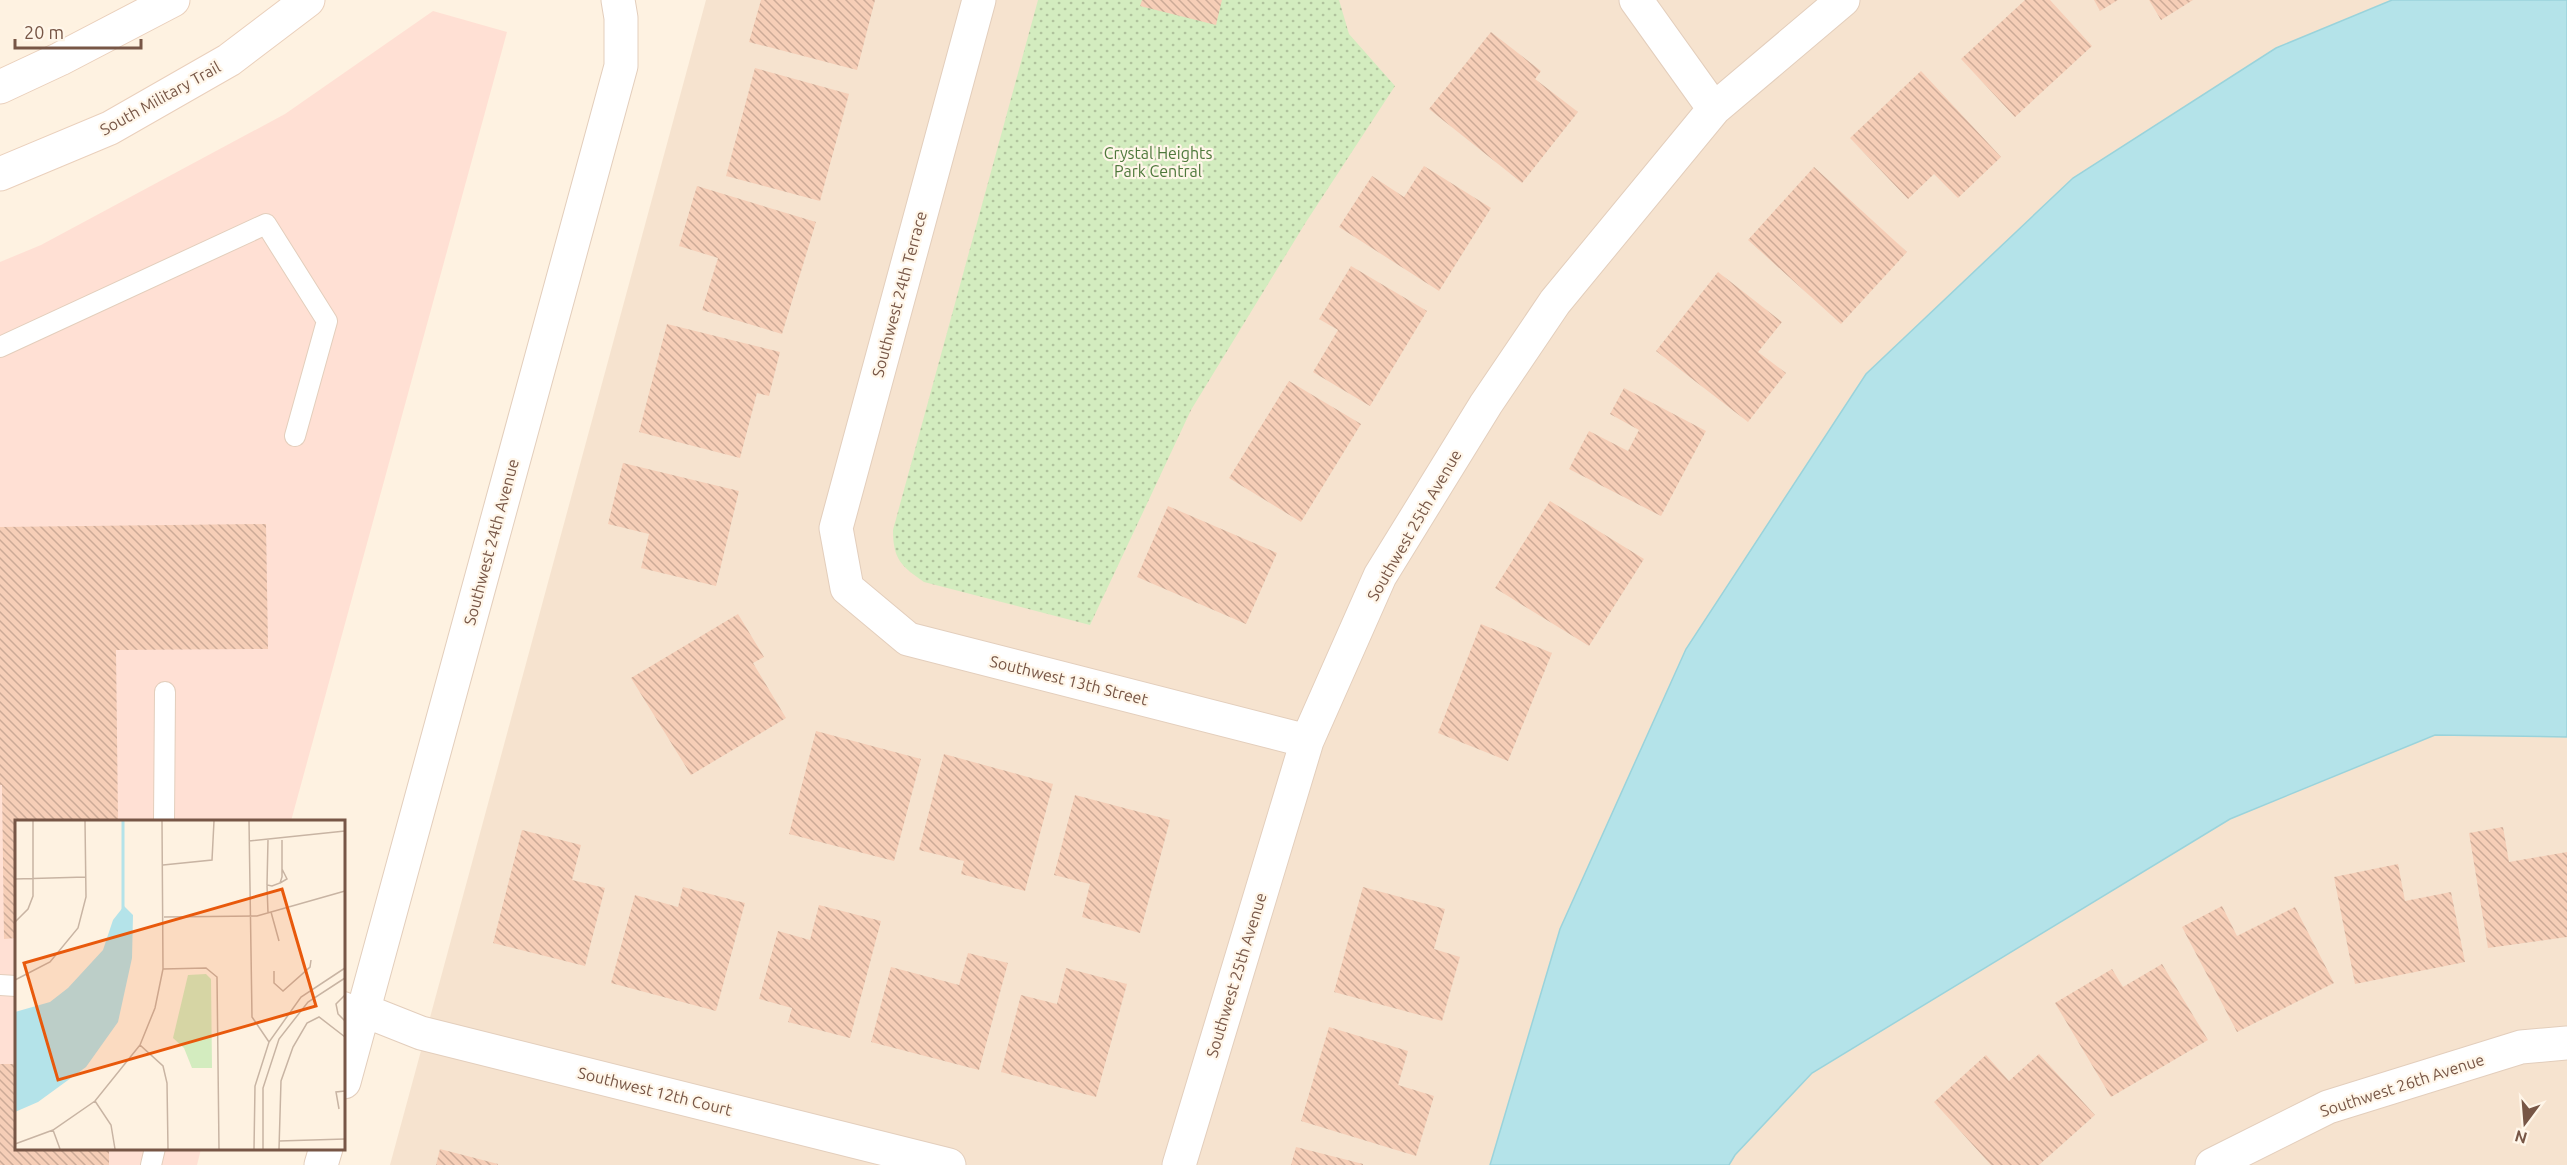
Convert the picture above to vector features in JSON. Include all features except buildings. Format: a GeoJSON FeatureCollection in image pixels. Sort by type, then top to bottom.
{"type":"FeatureCollection","features":[{"type":"Feature","properties":{"kind":"street"},"geometry":{"type":"LineString","coordinates":[[0,87],[60,59],[173,0]]}},
{"type":"Feature","properties":{"kind":"street","name":"South Military Trail"},"geometry":{"type":"LineString","coordinates":[[0,174],[120,122],[229,60],[308,0]]}},
{"type":"Feature","properties":{"kind":"street","name":"Southwest 24th Avenue"},"geometry":{"type":"LineString","coordinates":[[345,1074],[353,1006],[621,66],[621,18],[618,0]]}},
{"type":"Feature","properties":{"kind":"street","name":"Southwest 24th Terrace"},"geometry":{"type":"LineString","coordinates":[[847,588],[836,528],[979,0]]}},
{"type":"Feature","properties":{"kind":"street"},"geometry":{"type":"LineString","coordinates":[[1636,0],[1714,110]]}},
{"type":"Feature","properties":{"kind":"street","name":"Southwest 25th Avenue"},"geometry":{"type":"LineString","coordinates":[[1179,1165],[1307,741],[1380,576],[1486,404],[1555,302],[1714,110],[1843,0]]}},
{"type":"Feature","properties":{"kind":"street","name":"Southwest 13th Street"},"geometry":{"type":"LineString","coordinates":[[847,588],[908,639],[1307,741]]}},
{"type":"Feature","properties":{"kind":"street","name":"Southwest 12th Court"},"geometry":{"type":"LineString","coordinates":[[353,1006],[421,1033],[949,1165]]}},
{"type":"Feature","properties":{"kind":"street","name":"Southwest 26th Avenue"},"geometry":{"type":"LineString","coordinates":[[2212,1165],[2328,1107],[2521,1047],[2567,1043]]}},
{"type":"Feature","properties":{"kind":"street"},"geometry":{"type":"LineString","coordinates":[[321,1165],[326,1150]]}},
{"type":"Feature","properties":{"kind":"lane"},"geometry":{"type":"LineString","coordinates":[[0,347],[266,224],[327,321],[295,436]]}},
{"type":"Feature","properties":{"kind":"lane"},"geometry":{"type":"LineString","coordinates":[[164,820],[165,693]]}},
{"type":"Feature","properties":{"kind":"lane"},"geometry":{"type":"LineString","coordinates":[[151,1165],[155,1150]]}},
{"type":"Feature","properties":{"kind":"shaded area"},"geometry":{"type":"Polygon","coordinates":[[[706,0],[2567,0],[2567,1165],[390,1165],[706,0]]]}},
{"type":"Feature","properties":{"kind":"shaded area"},"geometry":{"type":"Polygon","coordinates":[[[433,11],[507,32],[291,820],[15,820],[15,1150],[201,1150],[197,1165],[0,1165],[0,262],[41,245],[285,114],[433,11]]]}},
{"type":"Feature","properties":{"kind":"green space","name":"Crystal Heights Park Central"},"geometry":{"type":"Polygon","coordinates":[[[1038,0],[1339,0],[1349,34],[1395,86],[1306,222],[1191,410],[1090,625],[924,582],[900,561],[893,540],[893,530],[1038,0]]]}},
{"type":"Feature","properties":{"kind":"water"},"geometry":{"type":"Polygon","coordinates":[[[2392,0],[2567,0],[2567,737],[2435,735],[2230,819],[1812,1073],[1735,1155],[1729,1165],[1490,1165],[1560,929],[1686,649],[1866,374],[2073,178],[2276,48],[2392,0]]]}}]}
